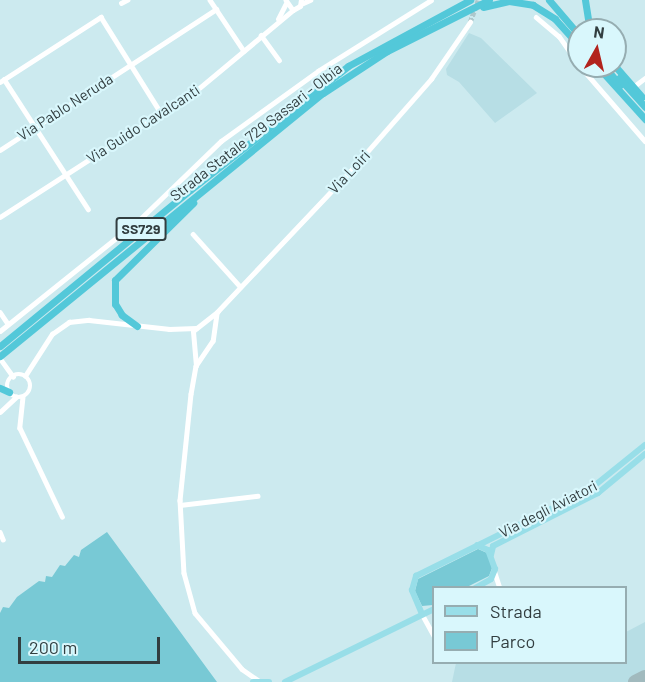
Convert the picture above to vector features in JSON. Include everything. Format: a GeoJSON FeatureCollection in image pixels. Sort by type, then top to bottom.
{"type":"FeatureCollection","features":[{"type":"Feature","properties":{"kind":"highway","name":"Strada Statale 729 Sassari - Olbia"},"geometry":{"type":"LineString","coordinates":[[1,354],[315,91],[386,43],[468,0]]}},
{"type":"Feature","properties":{"kind":"highway"},"geometry":{"type":"LineString","coordinates":[[549,0],[567,21]]}},
{"type":"Feature","properties":{"kind":"highway"},"geometry":{"type":"LineString","coordinates":[[585,0],[588,18]]}},
{"type":"Feature","properties":{"kind":"highway","name":"Strada Statale 729 Sassari - Olbia"},"geometry":{"type":"LineString","coordinates":[[1,354],[323,93],[424,31],[467,16],[486,3],[509,1],[533,5],[555,19],[567,32]]}},
{"type":"Feature","properties":{"kind":"highway"},"geometry":{"type":"LineString","coordinates":[[608,78],[645,117]]}},
{"type":"Feature","properties":{"kind":"highway"},"geometry":{"type":"LineString","coordinates":[[615,78],[645,117]]}},
{"type":"Feature","properties":{"kind":"highway"},"geometry":{"type":"LineString","coordinates":[[617,78],[645,107]]}},
{"type":"Feature","properties":{"kind":"highway"},"geometry":{"type":"LineString","coordinates":[[625,78],[645,101]]}},
{"type":"Feature","properties":{"kind":"highway"},"geometry":{"type":"LineString","coordinates":[[137,326],[122,315],[115,304],[113,293],[118,275],[228,170]]}},
{"type":"Feature","properties":{"kind":"highway"},"geometry":{"type":"LineString","coordinates":[[0,388],[9,392]]}},
{"type":"Feature","properties":{"kind":"main road","name":"Via degli Aviatori"},"geometry":{"type":"LineString","coordinates":[[422,614],[412,590],[416,576],[589,490],[645,445]]}},
{"type":"Feature","properties":{"kind":"main road","name":"Via degli Aviatori"},"geometry":{"type":"LineString","coordinates":[[495,569],[491,555],[493,546],[598,493],[645,454]]}},
{"type":"Feature","properties":{"kind":"main road","name":"Via degli Aviatori"},"geometry":{"type":"LineString","coordinates":[[477,545],[491,555]]}},
{"type":"Feature","properties":{"kind":"main road"},"geometry":{"type":"LineString","coordinates":[[479,586],[491,579],[495,569]]}},
{"type":"Feature","properties":{"kind":"main road"},"geometry":{"type":"LineString","coordinates":[[285,682],[432,610]]}},
{"type":"Feature","properties":{"kind":"main road"},"geometry":{"type":"LineString","coordinates":[[256,681],[269,682]]}},
{"type":"Feature","properties":{"kind":"street"},"geometry":{"type":"LineString","coordinates":[[121,3],[127,0]]}},
{"type":"Feature","properties":{"kind":"street"},"geometry":{"type":"LineString","coordinates":[[210,0],[244,51]]}},
{"type":"Feature","properties":{"kind":"street","name":"Via Guido Cavalcanti"},"geometry":{"type":"LineString","coordinates":[[0,217],[197,90],[277,21],[301,2],[310,0]]}},
{"type":"Feature","properties":{"kind":"street"},"geometry":{"type":"LineString","coordinates":[[0,331],[140,219],[221,141],[318,71],[431,0]]}},
{"type":"Feature","properties":{"kind":"street"},"geometry":{"type":"LineString","coordinates":[[286,2],[293,10]]}},
{"type":"Feature","properties":{"kind":"street","name":"Via Guido Cavalcanti"},"geometry":{"type":"LineString","coordinates":[[277,21],[286,2]]}},
{"type":"Feature","properties":{"kind":"street","name":"Via Pablo Neruda"},"geometry":{"type":"LineString","coordinates":[[0,150],[216,9]]}},
{"type":"Feature","properties":{"kind":"street","name":"Via Loiri"},"geometry":{"type":"LineString","coordinates":[[198,327],[217,312],[239,285],[352,169],[421,92],[467,16]]}},
{"type":"Feature","properties":{"kind":"street"},"geometry":{"type":"LineString","coordinates":[[87,209],[2,80],[101,17],[161,112]]}},
{"type":"Feature","properties":{"kind":"street"},"geometry":{"type":"LineString","coordinates":[[536,17],[559,36],[567,48]]}},
{"type":"Feature","properties":{"kind":"street"},"geometry":{"type":"LineString","coordinates":[[261,36],[279,60]]}},
{"type":"Feature","properties":{"kind":"street"},"geometry":{"type":"LineString","coordinates":[[590,78],[645,141]]}},
{"type":"Feature","properties":{"kind":"street"},"geometry":{"type":"LineString","coordinates":[[637,84],[645,78]]}},
{"type":"Feature","properties":{"kind":"street"},"geometry":{"type":"LineString","coordinates":[[615,104],[622,97]]}},
{"type":"Feature","properties":{"kind":"street"},"geometry":{"type":"LineString","coordinates":[[193,234],[239,285]]}},
{"type":"Feature","properties":{"kind":"street"},"geometry":{"type":"LineString","coordinates":[[0,312],[8,324]]}},
{"type":"Feature","properties":{"kind":"street"},"geometry":{"type":"LineString","coordinates":[[196,366],[214,334],[217,312]]}},
{"type":"Feature","properties":{"kind":"street"},"geometry":{"type":"LineString","coordinates":[[26,376],[52,334],[69,322],[169,330],[186,335],[193,343],[208,347]]}},
{"type":"Feature","properties":{"kind":"street"},"geometry":{"type":"LineString","coordinates":[[169,330],[198,327],[209,328],[214,334]]}},
{"type":"Feature","properties":{"kind":"street"},"geometry":{"type":"LineString","coordinates":[[198,327],[193,343],[196,366],[185,440],[180,505],[189,603],[207,630],[256,681]]}},
{"type":"Feature","properties":{"kind":"street"},"geometry":{"type":"LineString","coordinates":[[1,354],[13,376]]}},
{"type":"Feature","properties":{"kind":"street"},"geometry":{"type":"LineString","coordinates":[[13,376],[26,376]]}},
{"type":"Feature","properties":{"kind":"street"},"geometry":{"type":"LineString","coordinates":[[13,376],[8,383],[9,392],[16,397],[23,397]]}},
{"type":"Feature","properties":{"kind":"street"},"geometry":{"type":"LineString","coordinates":[[26,376],[31,386],[23,397],[20,428],[62,516]]}},
{"type":"Feature","properties":{"kind":"street"},"geometry":{"type":"LineString","coordinates":[[0,412],[16,397]]}},
{"type":"Feature","properties":{"kind":"street"},"geometry":{"type":"LineString","coordinates":[[180,505],[257,496]]}},
{"type":"Feature","properties":{"kind":"street"},"geometry":{"type":"LineString","coordinates":[[0,532],[3,539]]}},
{"type":"Feature","properties":{"kind":"street"},"geometry":{"type":"LineString","coordinates":[[495,569],[499,586]]}},
{"type":"Feature","properties":{"kind":"street"},"geometry":{"type":"LineString","coordinates":[[422,614],[432,632]]}},
{"type":"Feature","properties":{"kind":"street"},"geometry":{"type":"LineString","coordinates":[[242,669],[248,682]]}},
{"type":"Feature","properties":{"kind":"shaded area"},"geometry":{"type":"Polygon","coordinates":[[[469,33],[481,38],[537,93],[495,123],[459,82],[447,75],[446,69],[469,33]]]}},
{"type":"Feature","properties":{"kind":"shaded area"},"geometry":{"type":"Polygon","coordinates":[[[645,622],[645,682],[452,682],[456,664],[627,664],[627,631],[645,622]]]}},
{"type":"Feature","properties":{"kind":"green space"},"geometry":{"type":"Polygon","coordinates":[[[107,532],[217,682],[0,682],[0,613],[3,607],[9,608],[17,597],[39,581],[45,582],[46,576],[52,577],[60,565],[65,566],[74,555],[79,557],[81,550],[107,532]]]}},
{"type":"Feature","properties":{"kind":"green space"},"geometry":{"type":"Polygon","coordinates":[[[478,549],[487,553],[492,568],[489,576],[469,586],[432,586],[432,605],[422,606],[415,591],[418,579],[478,549]]]}},
{"type":"Feature","properties":{"kind":"taxiway"},"geometry":{"type":"LineString","coordinates":[[635,682],[645,677]]}},
{"type":"Feature","properties":{"kind":"tunnel"},"geometry":{"type":"LineString","coordinates":[[470,22],[478,0]]}}]}
